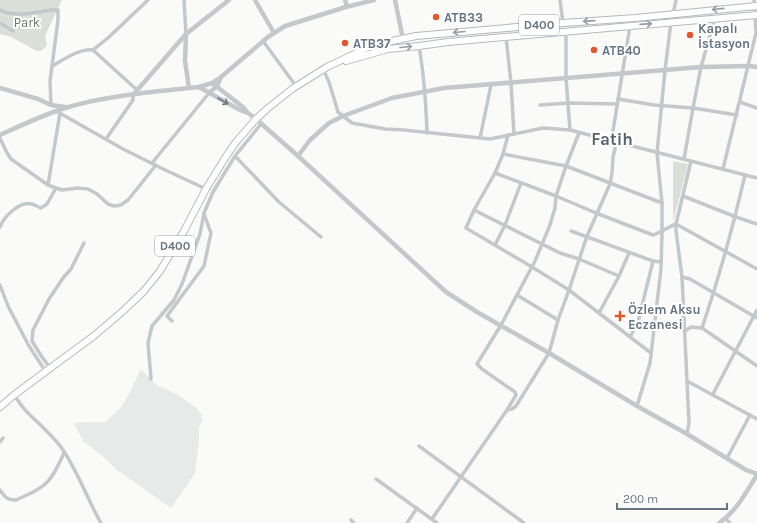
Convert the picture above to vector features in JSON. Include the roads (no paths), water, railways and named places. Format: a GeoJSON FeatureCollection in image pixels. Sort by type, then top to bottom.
{"type":"FeatureCollection","features":[{"type":"Feature","properties":{"kind":"highway","name":"D400"},"geometry":{"type":"LineString","coordinates":[[0,407],[95,335],[144,291],[160,271],[224,158],[236,142],[256,119],[296,86],[325,68],[373,45],[416,36],[563,22],[635,18],[755,4]]}},
{"type":"Feature","properties":{"kind":"highway","name":"D400"},"geometry":{"type":"LineString","coordinates":[[325,68],[388,49],[630,25],[756,15]]}},
{"type":"Feature","properties":{"kind":"street"},"geometry":{"type":"LineString","coordinates":[[93,50],[148,0]]}},
{"type":"Feature","properties":{"kind":"street"},"geometry":{"type":"LineString","coordinates":[[184,0],[186,34],[185,61],[189,88]]}},
{"type":"Feature","properties":{"kind":"street"},"geometry":{"type":"LineString","coordinates":[[106,139],[133,100],[133,95],[186,34],[229,0]]}},
{"type":"Feature","properties":{"kind":"street"},"geometry":{"type":"LineString","coordinates":[[255,0],[274,33]]}},
{"type":"Feature","properties":{"kind":"street"},"geometry":{"type":"LineString","coordinates":[[345,0],[347,6]]}},
{"type":"Feature","properties":{"kind":"street"},"geometry":{"type":"LineString","coordinates":[[221,77],[217,86],[209,93],[128,200],[118,206],[108,204],[97,194],[88,189],[78,188],[62,190],[48,185],[11,159],[0,136],[46,114],[58,112],[67,108],[116,97],[199,87],[212,83],[263,41],[285,26],[347,6],[374,0]]}},
{"type":"Feature","properties":{"kind":"street"},"geometry":{"type":"LineString","coordinates":[[395,0],[403,39]]}},
{"type":"Feature","properties":{"kind":"street"},"geometry":{"type":"LineString","coordinates":[[560,0],[563,22]]}},
{"type":"Feature","properties":{"kind":"street"},"geometry":{"type":"LineString","coordinates":[[673,14],[676,0]]}},
{"type":"Feature","properties":{"kind":"street"},"geometry":{"type":"LineString","coordinates":[[723,169],[756,34],[755,4]]}},
{"type":"Feature","properties":{"kind":"street"},"geometry":{"type":"LineString","coordinates":[[0,10],[5,13],[16,15],[58,10],[50,81],[51,105]]}},
{"type":"Feature","properties":{"kind":"street"},"geometry":{"type":"LineString","coordinates":[[684,159],[692,108],[701,67],[715,18]]}},
{"type":"Feature","properties":{"kind":"street"},"geometry":{"type":"LineString","coordinates":[[637,406],[650,363],[661,262],[662,203],[657,152],[671,22]]}},
{"type":"Feature","properties":{"kind":"street"},"geometry":{"type":"LineString","coordinates":[[0,23],[13,31]]}},
{"type":"Feature","properties":{"kind":"street"},"geometry":{"type":"LineString","coordinates":[[506,410],[512,410],[515,407],[549,353],[558,320],[587,236],[610,184],[615,149],[612,137],[630,25]]}},
{"type":"Feature","properties":{"kind":"street"},"geometry":{"type":"LineString","coordinates":[[566,31],[566,78],[570,130]]}},
{"type":"Feature","properties":{"kind":"street"},"geometry":{"type":"LineString","coordinates":[[506,37],[511,83],[514,134]]}},
{"type":"Feature","properties":{"kind":"street"},"geometry":{"type":"LineString","coordinates":[[263,41],[296,86]]}},
{"type":"Feature","properties":{"kind":"street"},"geometry":{"type":"LineString","coordinates":[[419,46],[425,92],[427,133]]}},
{"type":"Feature","properties":{"kind":"street"},"geometry":{"type":"LineString","coordinates":[[52,66],[81,50],[90,49],[93,50],[137,90]]}},
{"type":"Feature","properties":{"kind":"street"},"geometry":{"type":"LineString","coordinates":[[298,156],[310,140],[329,123],[343,116],[392,98],[444,88],[701,67],[757,67]]}},
{"type":"Feature","properties":{"kind":"street"},"geometry":{"type":"LineString","coordinates":[[325,68],[338,112],[352,123],[385,129],[490,139],[543,128],[570,130],[757,178]]}},
{"type":"Feature","properties":{"kind":"street"},"geometry":{"type":"LineString","coordinates":[[212,83],[243,107],[436,283],[459,300],[746,470],[757,474],[738,505],[719,523]]}},
{"type":"Feature","properties":{"kind":"street"},"geometry":{"type":"LineString","coordinates":[[480,138],[490,85]]}},
{"type":"Feature","properties":{"kind":"street"},"geometry":{"type":"LineString","coordinates":[[199,87],[248,113]]}},
{"type":"Feature","properties":{"kind":"street"},"geometry":{"type":"LineString","coordinates":[[0,88],[38,99],[51,105],[67,108]]}},
{"type":"Feature","properties":{"kind":"street"},"geometry":{"type":"LineString","coordinates":[[618,99],[736,115]]}},
{"type":"Feature","properties":{"kind":"street"},"geometry":{"type":"LineString","coordinates":[[740,102],[757,108]]}},
{"type":"Feature","properties":{"kind":"street"},"geometry":{"type":"LineString","coordinates":[[540,105],[568,103],[617,104]]}},
{"type":"Feature","properties":{"kind":"street"},"geometry":{"type":"LineString","coordinates":[[58,112],[154,164],[206,189]]}},
{"type":"Feature","properties":{"kind":"street"},"geometry":{"type":"LineString","coordinates":[[48,185],[58,112]]}},
{"type":"Feature","properties":{"kind":"street"},"geometry":{"type":"LineString","coordinates":[[151,379],[148,343],[152,326],[174,300],[182,284],[200,234],[204,213],[214,192],[235,156],[261,124]]}},
{"type":"Feature","properties":{"kind":"street"},"geometry":{"type":"LineString","coordinates":[[432,519],[516,395],[515,392],[477,364],[501,325],[542,245],[556,208],[556,196],[579,133]]}},
{"type":"Feature","properties":{"kind":"street"},"geometry":{"type":"LineString","coordinates":[[508,135],[503,154],[495,173],[474,210],[466,228],[569,290],[651,353]]}},
{"type":"Feature","properties":{"kind":"street"},"geometry":{"type":"LineString","coordinates":[[503,154],[566,166],[662,203]]}},
{"type":"Feature","properties":{"kind":"street"},"geometry":{"type":"LineString","coordinates":[[235,156],[279,202],[321,237]]}},
{"type":"Feature","properties":{"kind":"street"},"geometry":{"type":"LineString","coordinates":[[687,434],[689,423],[682,277],[676,224],[691,161]]}},
{"type":"Feature","properties":{"kind":"street"},"geometry":{"type":"LineString","coordinates":[[495,173],[654,235],[676,224],[757,269]]}},
{"type":"Feature","properties":{"kind":"street"},"geometry":{"type":"LineString","coordinates":[[702,328],[714,293],[736,217],[745,175]]}},
{"type":"Feature","properties":{"kind":"street"},"geometry":{"type":"LineString","coordinates":[[495,245],[521,183]]}},
{"type":"Feature","properties":{"kind":"street"},"geometry":{"type":"LineString","coordinates":[[0,226],[3,220],[11,212],[23,204],[32,204],[41,208],[46,206],[56,188]]}},
{"type":"Feature","properties":{"kind":"street"},"geometry":{"type":"LineString","coordinates":[[683,196],[757,224]]}},
{"type":"Feature","properties":{"kind":"street"},"geometry":{"type":"LineString","coordinates":[[474,210],[542,245],[619,276]]}},
{"type":"Feature","properties":{"kind":"street"},"geometry":{"type":"LineString","coordinates":[[172,321],[167,316],[204,266],[211,233],[204,213]]}},
{"type":"Feature","properties":{"kind":"street"},"geometry":{"type":"LineString","coordinates":[[571,231],[629,253],[653,261],[661,262]]}},
{"type":"Feature","properties":{"kind":"street"},"geometry":{"type":"LineString","coordinates":[[48,370],[32,341],[32,330],[49,299],[71,269],[84,244]]}},
{"type":"Feature","properties":{"kind":"street"},"geometry":{"type":"LineString","coordinates":[[599,313],[619,276],[629,253]]}},
{"type":"Feature","properties":{"kind":"street"},"geometry":{"type":"LineString","coordinates":[[630,337],[638,322],[653,261]]}},
{"type":"Feature","properties":{"kind":"street"},"geometry":{"type":"LineString","coordinates":[[682,277],[690,279],[755,317]]}},
{"type":"Feature","properties":{"kind":"street"},"geometry":{"type":"LineString","coordinates":[[0,285],[8,306],[29,346],[48,370]]}},
{"type":"Feature","properties":{"kind":"street"},"geometry":{"type":"LineString","coordinates":[[517,295],[558,320]]}},
{"type":"Feature","properties":{"kind":"street"},"geometry":{"type":"LineString","coordinates":[[713,394],[755,317],[757,310]]}},
{"type":"Feature","properties":{"kind":"street"},"geometry":{"type":"LineString","coordinates":[[684,331],[691,327],[702,328],[757,366]]}},
{"type":"Feature","properties":{"kind":"street"},"geometry":{"type":"LineString","coordinates":[[687,381],[757,419]]}},
{"type":"Feature","properties":{"kind":"street"},"geometry":{"type":"LineString","coordinates":[[14,395],[27,411],[51,435],[64,452],[102,523]]}},
{"type":"Feature","properties":{"kind":"street"},"geometry":{"type":"LineString","coordinates":[[727,458],[750,415]]}},
{"type":"Feature","properties":{"kind":"street"},"geometry":{"type":"LineString","coordinates":[[0,442],[3,438]]}},
{"type":"Feature","properties":{"kind":"street"},"geometry":{"type":"LineString","coordinates":[[419,446],[524,523]]}},
{"type":"Feature","properties":{"kind":"street"},"geometry":{"type":"LineString","coordinates":[[0,490],[7,498],[13,500],[39,489],[51,477],[64,452]]}},
{"type":"Feature","properties":{"kind":"street"},"geometry":{"type":"LineString","coordinates":[[376,479],[437,523]]}},
{"type":"Feature","properties":{"kind":"street"},"geometry":{"type":"LineString","coordinates":[[407,523],[417,508]]}},
{"type":"Feature","properties":{"kind":"street"},"geometry":{"type":"LineString","coordinates":[[725,518],[730,523]]}},
{"type":"Feature","properties":{"kind":"street"},"geometry":{"type":"LineString","coordinates":[[350,520],[354,523]]}},
{"type":"Feature","properties":{"kind":"place","name":"ATB33"},"geometry":{"type":"Point","coordinates":[436,17]}},
{"type":"Feature","properties":{"kind":"place","name":"Kapalı İstasyon"},"geometry":{"type":"Point","coordinates":[690,35]}},
{"type":"Feature","properties":{"kind":"place","name":"ATB37"},"geometry":{"type":"Point","coordinates":[345,43]}},
{"type":"Feature","properties":{"kind":"place","name":"ATB40"},"geometry":{"type":"Point","coordinates":[594,50]}},
{"type":"Feature","properties":{"kind":"place","name":"Özlem Aksu Eczanesi"},"geometry":{"type":"Point","coordinates":[620,316]}},
{"type":"Feature","properties":{"kind":"district","name":"Fatih"},"geometry":{"type":"Point","coordinates":[612,139]}},
{"type":"Feature","properties":{"kind":"park label","name":"Park"},"geometry":{"type":"Point","coordinates":[27,22]}}]}
